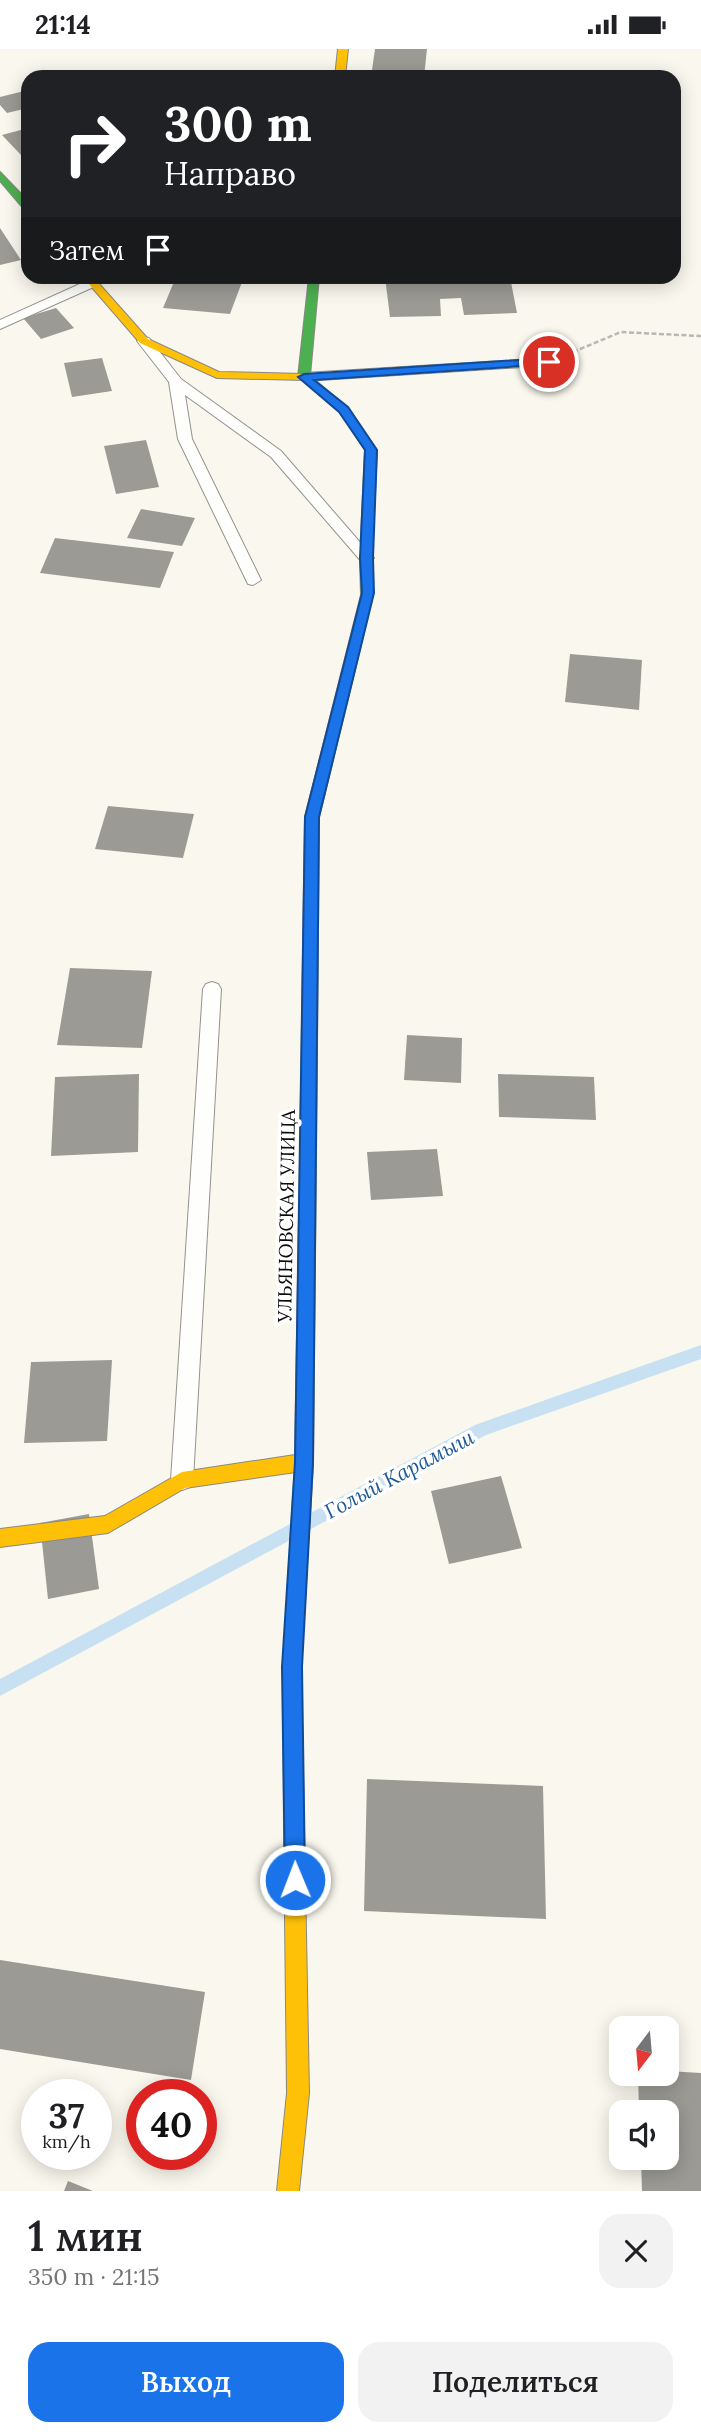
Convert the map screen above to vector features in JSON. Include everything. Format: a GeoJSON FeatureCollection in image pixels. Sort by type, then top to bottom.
{"type":"FeatureCollection","features":[{"type":"Feature","properties":{"kind":"street"},"geometry":{"type":"LineString","coordinates":[[341,70],[343,49]]}},
{"type":"Feature","properties":{"kind":"street"},"geometry":{"type":"LineString","coordinates":[[0,175],[21,199]]}},
{"type":"Feature","properties":{"kind":"street"},"geometry":{"type":"LineString","coordinates":[[94,284],[144,341],[217,375],[304,377],[313,284]]}},
{"type":"Feature","properties":{"kind":"street","name":"УЛЬЯНОВСКАЯ УЛИЦА"},"geometry":{"type":"LineString","coordinates":[[288,2191],[298,2093],[292,1667],[304,1462],[312,817],[368,593],[366,558],[371,450],[344,410],[304,377]]}},
{"type":"Feature","properties":{"kind":"street"},"geometry":{"type":"LineString","coordinates":[[0,1538],[108,1524],[182,1480],[304,1462]]}},
{"type":"Feature","properties":{"kind":"lane"},"geometry":{"type":"LineString","coordinates":[[0,325],[80,284]]}},
{"type":"Feature","properties":{"kind":"lane"},"geometry":{"type":"LineString","coordinates":[[144,341],[176,382],[276,454],[366,558]]}},
{"type":"Feature","properties":{"kind":"lane"},"geometry":{"type":"LineString","coordinates":[[304,377],[549,362]]}},
{"type":"Feature","properties":{"kind":"lane"},"geometry":{"type":"LineString","coordinates":[[176,382],[185,439],[253,580]]}},
{"type":"Feature","properties":{"kind":"lane"},"geometry":{"type":"LineString","coordinates":[[182,1480],[212,989]]}},
{"type":"Feature","properties":{"kind":"path"},"geometry":{"type":"LineString","coordinates":[[549,362],[621,332],[701,336]]}},
{"type":"Feature","properties":{"kind":"building"},"geometry":{"type":"Polygon","coordinates":[[[375,49],[427,49],[425,70],[372,70],[375,49]]]}},
{"type":"Feature","properties":{"kind":"building"},"geometry":{"type":"Polygon","coordinates":[[[21,92],[21,110],[7,113],[0,105],[0,97],[21,92]]]}},
{"type":"Feature","properties":{"kind":"building"},"geometry":{"type":"Polygon","coordinates":[[[21,130],[21,155],[2,135],[21,130]]]}},
{"type":"Feature","properties":{"kind":"building"},"geometry":{"type":"Polygon","coordinates":[[[0,228],[21,260],[0,265],[0,228]]]}},
{"type":"Feature","properties":{"kind":"building"},"geometry":{"type":"Polygon","coordinates":[[[173,284],[241,284],[230,314],[163,308],[173,284]]]}},
{"type":"Feature","properties":{"kind":"building"},"geometry":{"type":"Polygon","coordinates":[[[386,284],[511,284],[517,313],[464,315],[461,298],[440,299],[441,316],[390,317],[386,284]]]}},
{"type":"Feature","properties":{"kind":"building"},"geometry":{"type":"Polygon","coordinates":[[[56,308],[74,328],[41,339],[23,318],[56,308]]]}},
{"type":"Feature","properties":{"kind":"building"},"geometry":{"type":"Polygon","coordinates":[[[102,358],[112,391],[72,397],[64,363],[102,358]]]}},
{"type":"Feature","properties":{"kind":"building"},"geometry":{"type":"Polygon","coordinates":[[[146,440],[159,487],[116,494],[104,446],[146,440]]]}},
{"type":"Feature","properties":{"kind":"building"},"geometry":{"type":"Polygon","coordinates":[[[141,509],[195,518],[182,546],[127,538],[141,509]]]}},
{"type":"Feature","properties":{"kind":"building"},"geometry":{"type":"Polygon","coordinates":[[[55,538],[174,552],[160,588],[40,573],[55,538]]]}},
{"type":"Feature","properties":{"kind":"building"},"geometry":{"type":"Polygon","coordinates":[[[570,654],[642,660],[639,710],[565,702],[570,654]]]}},
{"type":"Feature","properties":{"kind":"building"},"geometry":{"type":"Polygon","coordinates":[[[108,806],[194,814],[183,858],[95,849],[108,806]]]}},
{"type":"Feature","properties":{"kind":"building"},"geometry":{"type":"Polygon","coordinates":[[[70,968],[152,971],[142,1048],[57,1045],[70,968]]]}},
{"type":"Feature","properties":{"kind":"building"},"geometry":{"type":"Polygon","coordinates":[[[407,1035],[462,1038],[461,1083],[404,1080],[407,1035]]]}},
{"type":"Feature","properties":{"kind":"building"},"geometry":{"type":"Polygon","coordinates":[[[139,1074],[138,1152],[51,1156],[55,1077],[139,1074]]]}},
{"type":"Feature","properties":{"kind":"building"},"geometry":{"type":"Polygon","coordinates":[[[498,1074],[594,1077],[596,1120],[499,1117],[498,1074]]]}},
{"type":"Feature","properties":{"kind":"building"},"geometry":{"type":"Polygon","coordinates":[[[437,1149],[443,1196],[371,1200],[367,1152],[437,1149]]]}},
{"type":"Feature","properties":{"kind":"building"},"geometry":{"type":"Polygon","coordinates":[[[112,1360],[107,1441],[24,1443],[31,1362],[112,1360]]]}},
{"type":"Feature","properties":{"kind":"building"},"geometry":{"type":"Polygon","coordinates":[[[501,1476],[522,1548],[449,1564],[431,1491],[501,1476]]]}},
{"type":"Feature","properties":{"kind":"building"},"geometry":{"type":"Polygon","coordinates":[[[89,1514],[99,1589],[48,1599],[40,1523],[89,1514]]]}},
{"type":"Feature","properties":{"kind":"building"},"geometry":{"type":"Polygon","coordinates":[[[367,1779],[543,1786],[546,1919],[364,1911],[367,1779]]]}},
{"type":"Feature","properties":{"kind":"building"},"geometry":{"type":"Polygon","coordinates":[[[0,1960],[205,1992],[191,2079],[0,2049],[0,1960]]]}},
{"type":"Feature","properties":{"kind":"building"},"geometry":{"type":"Polygon","coordinates":[[[679,2072],[701,2073],[701,2191],[642,2191],[641,2170],[679,2170],[679,2100],[639,2100],[638,2086],[679,2086],[679,2072]]]}},
{"type":"Feature","properties":{"kind":"building"},"geometry":{"type":"Polygon","coordinates":[[[68,2181],[93,2191],[64,2191],[68,2181]]]}},
{"type":"Feature","properties":{"kind":"waterway","name":"Голый Карамыш"},"geometry":{"type":"LineString","coordinates":[[0,1688],[481,1430],[701,1352]]}},
{"type":"Feature","properties":{"kind":"traffic: fast"},"geometry":{"type":"LineString","coordinates":[[0,175],[21,199]]}},
{"type":"Feature","properties":{"kind":"traffic: fast"},"geometry":{"type":"LineString","coordinates":[[313,284],[304,377],[344,410],[371,450],[367,595]]}},
{"type":"Feature","properties":{"kind":"traffic: fast"},"geometry":{"type":"LineString","coordinates":[[294,1828],[292,1667],[304,1464]]}},
{"type":"Feature","properties":{"kind":"traffic: slow"},"geometry":{"type":"LineString","coordinates":[[341,70],[343,49]]}},
{"type":"Feature","properties":{"kind":"traffic: slow"},"geometry":{"type":"LineString","coordinates":[[94,284],[144,341],[217,375],[304,377]]}},
{"type":"Feature","properties":{"kind":"traffic: slow"},"geometry":{"type":"LineString","coordinates":[[304,1464],[308,1159]]}},
{"type":"Feature","properties":{"kind":"traffic: slow"},"geometry":{"type":"LineString","coordinates":[[0,1538],[108,1524],[182,1480],[304,1462]]}},
{"type":"Feature","properties":{"kind":"traffic: slow"},"geometry":{"type":"LineString","coordinates":[[288,2191],[298,2093],[294,1828]]}},
{"type":"Feature","properties":{"kind":"traffic: jam"},"geometry":{"type":"LineString","coordinates":[[308,1159],[312,817],[367,595]]}},
{"type":"Feature","properties":{"kind":"route"},"geometry":{"type":"LineString","coordinates":[[295,1880],[292,1667],[304,1462],[312,817],[368,593],[366,558],[371,450],[344,410],[304,377],[549,362]]}}]}
